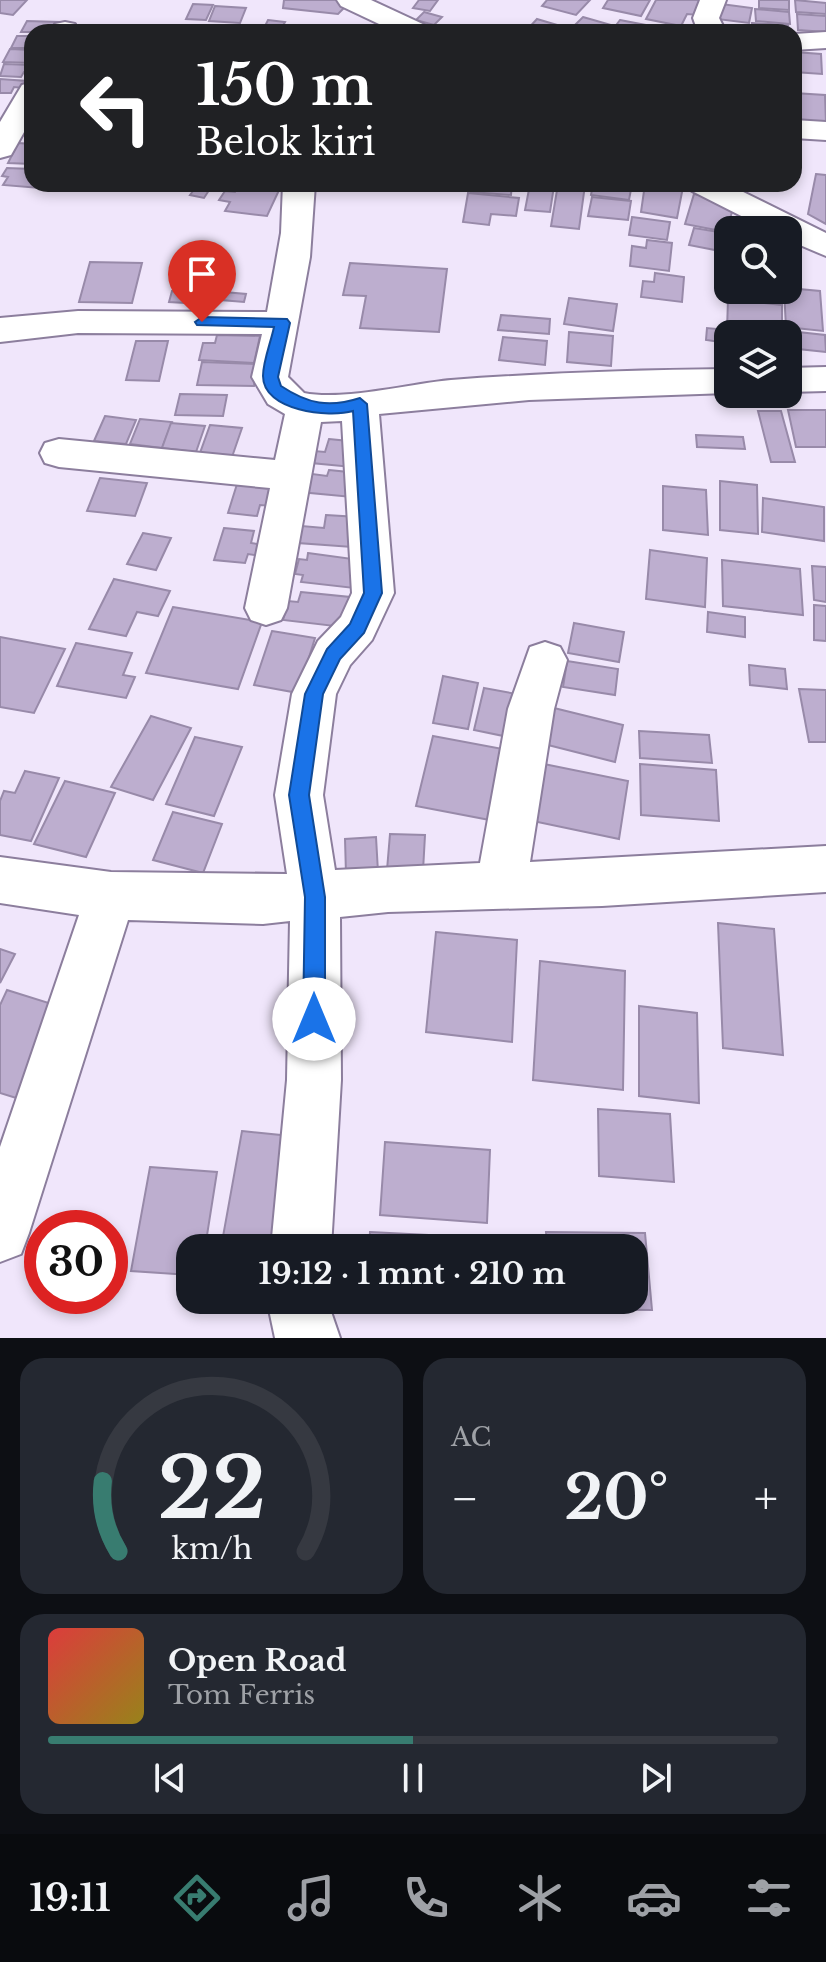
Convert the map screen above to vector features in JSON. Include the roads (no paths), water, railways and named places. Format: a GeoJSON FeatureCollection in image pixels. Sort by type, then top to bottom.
{"type":"FeatureCollection","features":[{"type":"Feature","properties":{"kind":"street"},"geometry":{"type":"LineString","coordinates":[[709,24],[706,18],[713,0]]}},
{"type":"Feature","properties":{"kind":"street"},"geometry":{"type":"LineString","coordinates":[[354,24],[361,2],[402,24]]}},
{"type":"Feature","properties":{"kind":"street"},"geometry":{"type":"LineString","coordinates":[[802,42],[826,40]]}},
{"type":"Feature","properties":{"kind":"street"},"geometry":{"type":"LineString","coordinates":[[0,149],[23,99]]}},
{"type":"Feature","properties":{"kind":"street"},"geometry":{"type":"LineString","coordinates":[[802,130],[826,131]]}},
{"type":"Feature","properties":{"kind":"street"},"geometry":{"type":"LineString","coordinates":[[299,192],[300,212],[270,377],[274,389],[287,400],[305,406],[341,409],[408,397],[603,384],[714,381]]}},
{"type":"Feature","properties":{"kind":"street"},"geometry":{"type":"LineString","coordinates":[[732,192],[826,246]]}},
{"type":"Feature","properties":{"kind":"street"},"geometry":{"type":"LineString","coordinates":[[0,330],[78,322],[282,323]]}},
{"type":"Feature","properties":{"kind":"street"},"geometry":{"type":"LineString","coordinates":[[802,380],[826,379]]}},
{"type":"Feature","properties":{"kind":"street"},"geometry":{"type":"LineString","coordinates":[[302,1234],[314,1080],[315,897],[299,795],[314,694],[333,654],[357,628],[373,593],[360,404]]}},
{"type":"Feature","properties":{"kind":"street"},"geometry":{"type":"LineString","coordinates":[[266,608],[305,406]]}},
{"type":"Feature","properties":{"kind":"street"},"geometry":{"type":"LineString","coordinates":[[59,453],[292,476]]}},
{"type":"Feature","properties":{"kind":"street"},"geometry":{"type":"LineString","coordinates":[[501,885],[531,709],[545,660]]}},
{"type":"Feature","properties":{"kind":"street"},"geometry":{"type":"LineString","coordinates":[[0,880],[111,896],[263,900],[388,889],[602,883],[826,869]]}},
{"type":"Feature","properties":{"kind":"street"},"geometry":{"type":"LineString","coordinates":[[0,1233],[111,896]]}},
{"type":"Feature","properties":{"kind":"street"},"geometry":{"type":"LineString","coordinates":[[299,1314],[301,1326],[309,1338]]}}]}
